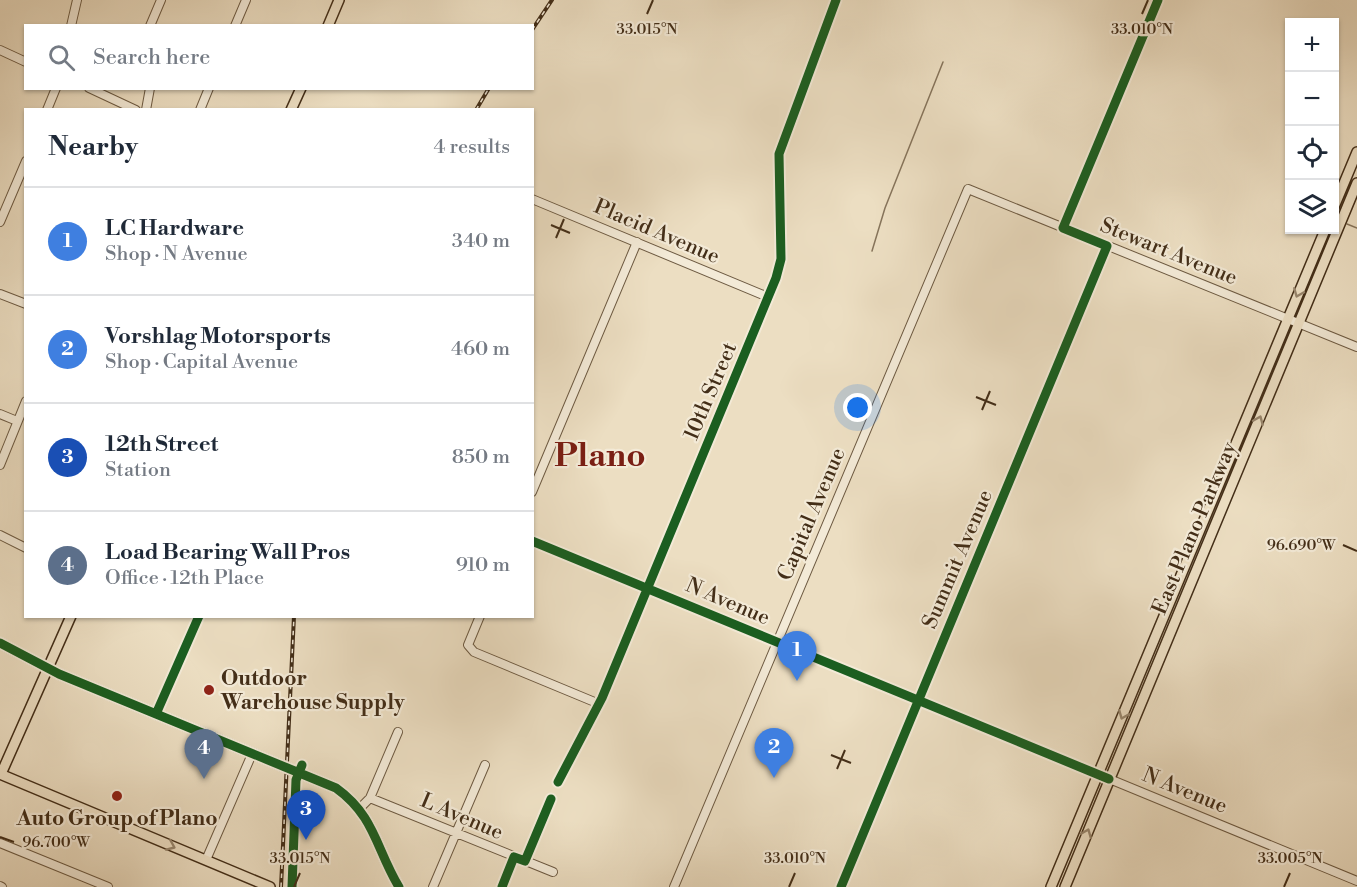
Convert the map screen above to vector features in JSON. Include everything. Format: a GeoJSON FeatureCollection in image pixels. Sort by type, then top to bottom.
{"type":"FeatureCollection","features":[{"type":"Feature","properties":{"kind":"main road"},"geometry":{"type":"LineString","coordinates":[[329,24],[339,0]]}},
{"type":"Feature","properties":{"kind":"main road"},"geometry":{"type":"LineString","coordinates":[[292,108],[300,90]]}},
{"type":"Feature","properties":{"kind":"main road"},"geometry":{"type":"LineString","coordinates":[[1339,196],[1357,152]]}},
{"type":"Feature","properties":{"kind":"main road","name":"East Plano Parkway"},"geometry":{"type":"LineString","coordinates":[[1065,887],[1192,576],[1357,183]]}},
{"type":"Feature","properties":{"kind":"main road"},"geometry":{"type":"LineString","coordinates":[[1339,207],[1346,210]]}},
{"type":"Feature","properties":{"kind":"main road","name":"East Plano Parkway"},"geometry":{"type":"LineString","coordinates":[[1051,887],[1222,472],[1323,234]]}},
{"type":"Feature","properties":{"kind":"main road"},"geometry":{"type":"LineString","coordinates":[[1326,234],[1333,240]]}},
{"type":"Feature","properties":{"kind":"main road"},"geometry":{"type":"LineString","coordinates":[[1311,263],[1322,268]]}},
{"type":"Feature","properties":{"kind":"main road"},"geometry":{"type":"LineString","coordinates":[[1222,472],[1235,478]]}},
{"type":"Feature","properties":{"kind":"main road"},"geometry":{"type":"LineString","coordinates":[[1182,572],[1192,576]]}},
{"type":"Feature","properties":{"kind":"main road"},"geometry":{"type":"LineString","coordinates":[[70,618],[0,775],[264,886]]}},
{"type":"Feature","properties":{"kind":"main road"},"geometry":{"type":"LineString","coordinates":[[0,643],[49,668],[156,714],[327,783],[360,808],[374,830],[399,887]]}},
{"type":"Feature","properties":{"kind":"main road"},"geometry":{"type":"LineString","coordinates":[[1150,650],[1161,654]]}},
{"type":"Feature","properties":{"kind":"main road"},"geometry":{"type":"LineString","coordinates":[[1133,689],[1144,693]]}},
{"type":"Feature","properties":{"kind":"main road"},"geometry":{"type":"LineString","coordinates":[[1060,864],[1072,869]]}},
{"type":"Feature","properties":{"kind":"street"},"geometry":{"type":"LineString","coordinates":[[71,24],[77,0]]}},
{"type":"Feature","properties":{"kind":"street"},"geometry":{"type":"LineString","coordinates":[[151,24],[161,0]]}},
{"type":"Feature","properties":{"kind":"street"},"geometry":{"type":"LineString","coordinates":[[236,24],[246,0]]}},
{"type":"Feature","properties":{"kind":"street","name":"10th Street"},"geometry":{"type":"LineString","coordinates":[[558,782],[588,728],[597,703],[602,698],[777,278],[781,259],[779,154],[836,0]]}},
{"type":"Feature","properties":{"kind":"street"},"geometry":{"type":"LineString","coordinates":[[1063,228],[1158,0]]}},
{"type":"Feature","properties":{"kind":"street"},"geometry":{"type":"LineString","coordinates":[[0,50],[24,61]]}},
{"type":"Feature","properties":{"kind":"street"},"geometry":{"type":"LineString","coordinates":[[48,108],[55,90]]}},
{"type":"Feature","properties":{"kind":"street"},"geometry":{"type":"LineString","coordinates":[[93,90],[132,108]]}},
{"type":"Feature","properties":{"kind":"street"},"geometry":{"type":"LineString","coordinates":[[146,108],[150,90]]}},
{"type":"Feature","properties":{"kind":"street"},"geometry":{"type":"LineString","coordinates":[[201,108],[208,90]]}},
{"type":"Feature","properties":{"kind":"street"},"geometry":{"type":"LineString","coordinates":[[0,222],[24,166]]}},
{"type":"Feature","properties":{"kind":"street","name":"Stewart Avenue"},"geometry":{"type":"LineString","coordinates":[[968,189],[1357,347]]}},
{"type":"Feature","properties":{"kind":"street","name":"Capital Avenue"},"geometry":{"type":"LineString","coordinates":[[674,887],[968,189]]}},
{"type":"Feature","properties":{"kind":"street","name":"Placid Avenue"},"geometry":{"type":"LineString","coordinates":[[534,200],[768,297]]}},
{"type":"Feature","properties":{"kind":"street"},"geometry":{"type":"LineString","coordinates":[[534,487],[637,242]]}},
{"type":"Feature","properties":{"kind":"street","name":"Summit Avenue"},"geometry":{"type":"LineString","coordinates":[[841,887],[1107,246]]}},
{"type":"Feature","properties":{"kind":"street"},"geometry":{"type":"LineString","coordinates":[[0,294],[24,303]]}},
{"type":"Feature","properties":{"kind":"street"},"geometry":{"type":"LineString","coordinates":[[0,465],[24,405]]}},
{"type":"Feature","properties":{"kind":"street"},"geometry":{"type":"LineString","coordinates":[[0,414],[17,421]]}},
{"type":"Feature","properties":{"kind":"street"},"geometry":{"type":"LineString","coordinates":[[0,535],[24,547]]}},
{"type":"Feature","properties":{"kind":"street","name":"N Avenue"},"geometry":{"type":"LineString","coordinates":[[534,542],[648,586],[1357,881]]}},
{"type":"Feature","properties":{"kind":"street"},"geometry":{"type":"LineString","coordinates":[[156,714],[198,618]]}},
{"type":"Feature","properties":{"kind":"street"},"geometry":{"type":"LineString","coordinates":[[479,618],[468,645],[481,657],[597,703]]}},
{"type":"Feature","properties":{"kind":"street"},"geometry":{"type":"LineString","coordinates":[[360,808],[370,798],[398,732]]}},
{"type":"Feature","properties":{"kind":"street"},"geometry":{"type":"LineString","coordinates":[[206,860],[252,754]]}},
{"type":"Feature","properties":{"kind":"street"},"geometry":{"type":"LineString","coordinates":[[433,887],[485,765]]}},
{"type":"Feature","properties":{"kind":"street","name":"L Avenue"},"geometry":{"type":"LineString","coordinates":[[370,798],[553,872]]}},
{"type":"Feature","properties":{"kind":"street"},"geometry":{"type":"LineString","coordinates":[[525,861],[551,799]]}},
{"type":"Feature","properties":{"kind":"street"},"geometry":{"type":"LineString","coordinates":[[0,843],[108,887]]}},
{"type":"Feature","properties":{"kind":"street"},"geometry":{"type":"LineString","coordinates":[[502,887],[514,857]]}},
{"type":"Feature","properties":{"kind":"waterway"},"geometry":{"type":"LineString","coordinates":[[872,251],[885,208],[943,62]]}},
{"type":"Feature","properties":{"kind":"waterway"},"geometry":{"type":"LineString","coordinates":[[1347,224],[1357,228]]}},
{"type":"Feature","properties":{"kind":"railway"},"geometry":{"type":"LineString","coordinates":[[534,27],[552,0]]}},
{"type":"Feature","properties":{"kind":"railway"},"geometry":{"type":"LineString","coordinates":[[477,108],[488,90]]}},
{"type":"Feature","properties":{"kind":"railway"},"geometry":{"type":"LineString","coordinates":[[281,887],[294,618]]}},
{"type":"Feature","properties":{"kind":"cycle path"},"geometry":{"type":"LineString","coordinates":[[558,782],[602,698],[776,278],[781,259],[779,154],[836,0]]}},
{"type":"Feature","properties":{"kind":"cycle path"},"geometry":{"type":"LineString","coordinates":[[841,887],[1107,246],[1063,228],[1158,0]]}},
{"type":"Feature","properties":{"kind":"cycle path"},"geometry":{"type":"LineString","coordinates":[[534,542],[1109,779]]}},
{"type":"Feature","properties":{"kind":"cycle path"},"geometry":{"type":"LineString","coordinates":[[156,714],[198,618]]}},
{"type":"Feature","properties":{"kind":"cycle path"},"geometry":{"type":"LineString","coordinates":[[0,643],[59,674],[336,788],[349,799],[367,822],[399,887]]}},
{"type":"Feature","properties":{"kind":"cycle path"},"geometry":{"type":"LineString","coordinates":[[292,887],[296,780],[302,765]]}},
{"type":"Feature","properties":{"kind":"cycle path"},"geometry":{"type":"LineString","coordinates":[[502,887],[514,857],[525,861],[551,799]]}},
{"type":"Feature","properties":{"kind":"place","name":"LC Hardware"},"geometry":{"type":"Point","coordinates":[797,681]}},
{"type":"Feature","properties":{"kind":"place","name":"Outdoor Warehouse Supply"},"geometry":{"type":"Point","coordinates":[209,690]}},
{"type":"Feature","properties":{"kind":"place","name":"Vorshlag Motorsports"},"geometry":{"type":"Point","coordinates":[774,778]}},
{"type":"Feature","properties":{"kind":"place","name":"Load Bearing Wall Pros"},"geometry":{"type":"Point","coordinates":[204,779]}},
{"type":"Feature","properties":{"kind":"place","name":"Auto Group of Plano"},"geometry":{"type":"Point","coordinates":[117,796]}},
{"type":"Feature","properties":{"kind":"place","name":"12th Street"},"geometry":{"type":"Point","coordinates":[306,840]}},
{"type":"Feature","properties":{"kind":"district","name":"Plano"},"geometry":{"type":"Point","coordinates":[600,454]}}]}
